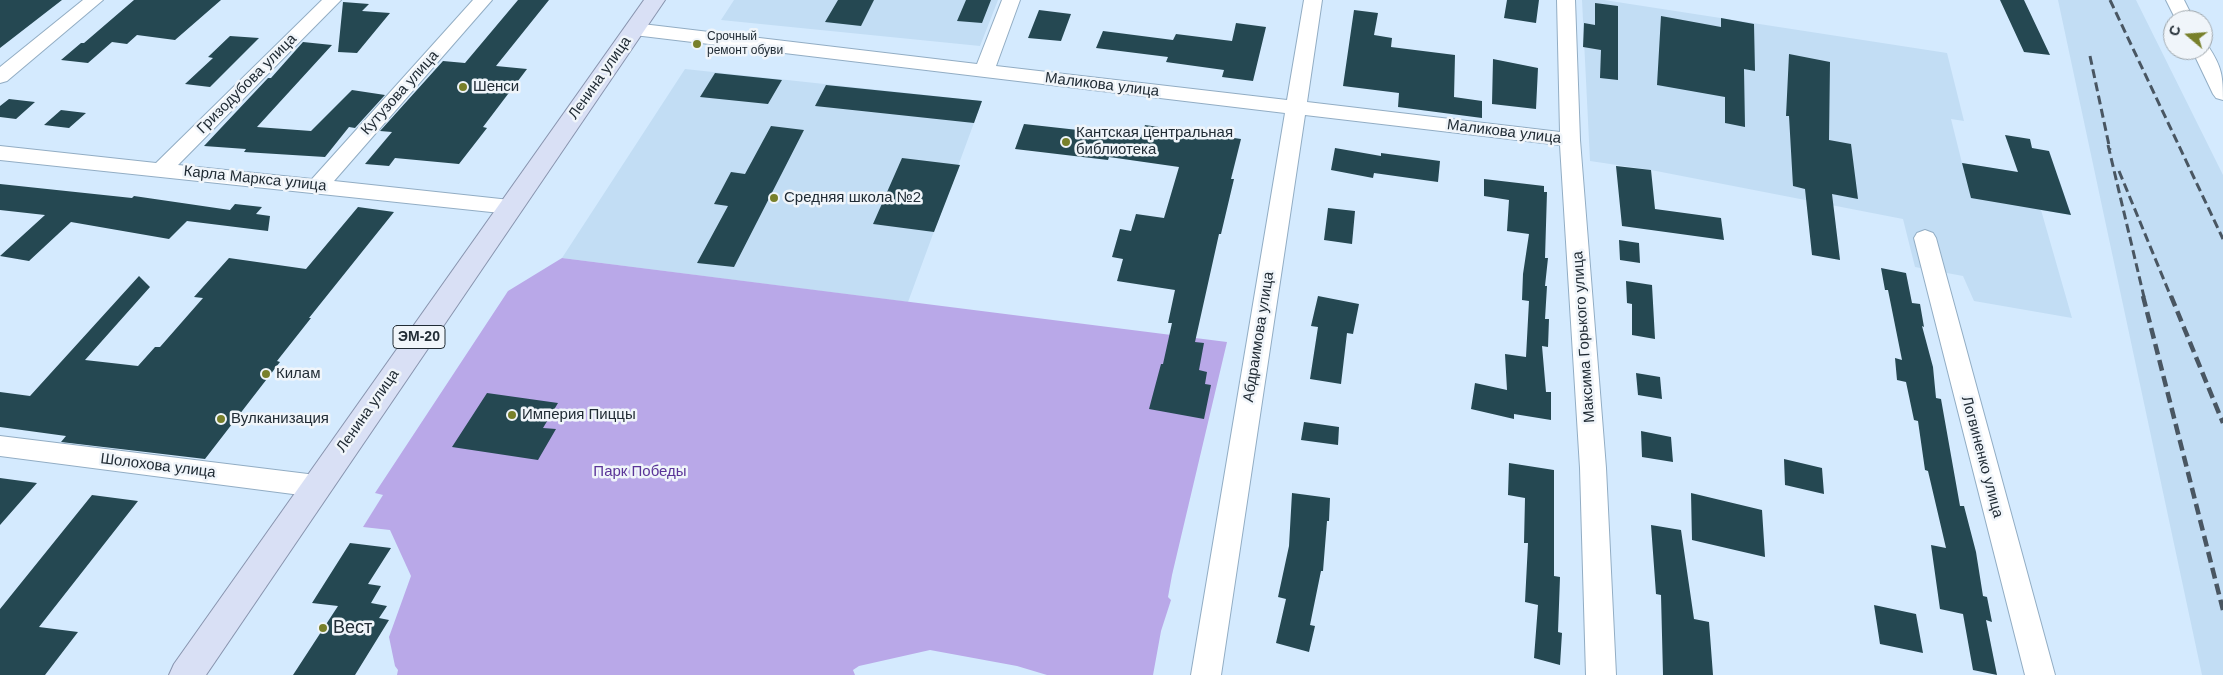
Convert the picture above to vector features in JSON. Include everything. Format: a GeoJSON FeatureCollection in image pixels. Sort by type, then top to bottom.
{"type":"FeatureCollection","features":[{"type":"Feature","properties":{"kind":"main road","name":"Ленина улица"},"geometry":{"type":"LineString","coordinates":[[186,675],[655,0]]}},
{"type":"Feature","properties":{"kind":"street"},"geometry":{"type":"LineString","coordinates":[[0,77],[94,0]]}},
{"type":"Feature","properties":{"kind":"street","name":"Гризодубова улица"},"geometry":{"type":"LineString","coordinates":[[162,169],[332,0]]}},
{"type":"Feature","properties":{"kind":"street","name":"Кутузова улица"},"geometry":{"type":"LineString","coordinates":[[318,186],[483,0]]}},
{"type":"Feature","properties":{"kind":"street"},"geometry":{"type":"LineString","coordinates":[[984,71],[1011,0]]}},
{"type":"Feature","properties":{"kind":"street","name":"Абдраимова улица"},"geometry":{"type":"LineString","coordinates":[[1206,675],[1312,0]]}},
{"type":"Feature","properties":{"kind":"street","name":"Максима Горького улица"},"geometry":{"type":"LineString","coordinates":[[1566,0],[1570,140],[1593,468],[1601,675]]}},
{"type":"Feature","properties":{"kind":"street","name":"Маликова улица"},"geometry":{"type":"LineString","coordinates":[[634,29],[1570,140]]}},
{"type":"Feature","properties":{"kind":"street"},"geometry":{"type":"LineString","coordinates":[[2206,60],[2223,94]]}},
{"type":"Feature","properties":{"kind":"street","name":"Карла Маркса улица"},"geometry":{"type":"LineString","coordinates":[[0,153],[510,208]]}},
{"type":"Feature","properties":{"kind":"street","name":"Логвиненко улица"},"geometry":{"type":"LineString","coordinates":[[1925,238],[2040,675]]}},
{"type":"Feature","properties":{"kind":"street","name":"Шолохова улица"},"geometry":{"type":"LineString","coordinates":[[0,446],[316,486]]}},
{"type":"Feature","properties":{"kind":"shaded area"},"geometry":{"type":"Polygon","coordinates":[[[734,0],[998,0],[980,46],[721,20],[734,0]]]}},
{"type":"Feature","properties":{"kind":"shaded area"},"geometry":{"type":"Polygon","coordinates":[[[1582,0],[1604,0],[1947,53],[1964,121],[1951,119],[1962,163],[2059,179],[2071,215],[2041,210],[2072,318],[1974,301],[1963,276],[1915,267],[1903,219],[1651,170],[1590,161],[1582,0]]]}},
{"type":"Feature","properties":{"kind":"shaded area"},"geometry":{"type":"Polygon","coordinates":[[[2058,0],[2136,0],[2163,54],[2163,60],[2166,60],[2223,175],[2223,675],[2202,675],[2058,0]]]}},
{"type":"Feature","properties":{"kind":"shaded area","name":"Средняя школа №2"},"geometry":{"type":"Polygon","coordinates":[[[685,69],[982,101],[908,302],[562,258],[685,69]]]}},
{"type":"Feature","properties":{"kind":"green space","name":"Парк Победы"},"geometry":{"type":"Polygon","coordinates":[[[562,258],[1227,342],[1172,575],[1168,597],[1171,600],[1161,631],[1153,675],[1047,675],[1017,666],[930,650],[859,666],[853,670],[855,675],[397,675],[398,670],[395,666],[389,637],[411,576],[390,530],[363,527],[383,495],[375,493],[508,291],[562,258]]]}},
{"type":"Feature","properties":{"kind":"building"},"geometry":{"type":"Polygon","coordinates":[[[0,0],[62,0],[0,48],[0,0]]]}},
{"type":"Feature","properties":{"kind":"building"},"geometry":{"type":"Polygon","coordinates":[[[134,0],[221,0],[175,40],[137,35],[127,44],[112,42],[88,63],[61,60],[81,43],[84,43],[134,0]]]}},
{"type":"Feature","properties":{"kind":"building"},"geometry":{"type":"Polygon","coordinates":[[[518,0],[549,0],[496,66],[527,69],[483,127],[487,128],[459,164],[395,158],[389,166],[365,164],[392,132],[380,131],[443,61],[465,63],[518,0]]]}},
{"type":"Feature","properties":{"kind":"building"},"geometry":{"type":"Polygon","coordinates":[[[838,0],[874,0],[861,26],[825,22],[838,0]]]}},
{"type":"Feature","properties":{"kind":"building"},"geometry":{"type":"Polygon","coordinates":[[[966,0],[991,0],[982,23],[957,21],[966,0]]]}},
{"type":"Feature","properties":{"kind":"building"},"geometry":{"type":"Polygon","coordinates":[[[1507,0],[1539,0],[1536,23],[1504,18],[1507,0]]]}},
{"type":"Feature","properties":{"kind":"building"},"geometry":{"type":"Polygon","coordinates":[[[2000,0],[2024,0],[2050,55],[2024,52],[2000,0]]]}},
{"type":"Feature","properties":{"kind":"building"},"geometry":{"type":"Polygon","coordinates":[[[343,2],[369,4],[362,11],[390,13],[357,53],[338,52],[343,2]]]}},
{"type":"Feature","properties":{"kind":"building"},"geometry":{"type":"Polygon","coordinates":[[[1595,3],[1618,6],[1618,80],[1600,78],[1601,50],[1583,47],[1584,23],[1595,25],[1595,3]]]}},
{"type":"Feature","properties":{"kind":"building"},"geometry":{"type":"Polygon","coordinates":[[[1039,10],[1071,14],[1061,41],[1028,38],[1039,10]]]}},
{"type":"Feature","properties":{"kind":"building"},"geometry":{"type":"Polygon","coordinates":[[[1354,10],[1378,13],[1374,35],[1392,38],[1391,47],[1455,55],[1454,97],[1482,101],[1482,118],[1398,107],[1399,93],[1343,86],[1354,10]]]}},
{"type":"Feature","properties":{"kind":"building"},"geometry":{"type":"Polygon","coordinates":[[[1661,16],[1721,27],[1721,18],[1754,24],[1755,71],[1744,69],[1745,127],[1725,123],[1725,97],[1657,85],[1661,16]]]}},
{"type":"Feature","properties":{"kind":"building"},"geometry":{"type":"Polygon","coordinates":[[[1236,23],[1266,27],[1253,81],[1222,77],[1224,70],[1166,62],[1168,57],[1096,48],[1103,31],[1173,40],[1176,34],[1232,41],[1236,23]]]}},
{"type":"Feature","properties":{"kind":"building"},"geometry":{"type":"Polygon","coordinates":[[[230,36],[259,38],[210,87],[185,84],[213,58],[208,57],[230,36]]]}},
{"type":"Feature","properties":{"kind":"building"},"geometry":{"type":"Polygon","coordinates":[[[303,42],[332,45],[257,127],[311,131],[352,90],[385,95],[355,128],[349,127],[325,157],[244,152],[246,149],[204,146],[268,78],[271,78],[303,42]]]}},
{"type":"Feature","properties":{"kind":"building"},"geometry":{"type":"Polygon","coordinates":[[[1789,54],[1830,62],[1829,140],[1851,144],[1858,199],[1832,194],[1840,260],[1812,255],[1805,189],[1793,186],[1789,116],[1786,116],[1789,54]]]}},
{"type":"Feature","properties":{"kind":"building"},"geometry":{"type":"Polygon","coordinates":[[[1493,59],[1538,68],[1536,109],[1492,104],[1493,59]]]}},
{"type":"Feature","properties":{"kind":"building"},"geometry":{"type":"Polygon","coordinates":[[[715,73],[782,80],[768,104],[700,97],[715,73]]]}},
{"type":"Feature","properties":{"kind":"building"},"geometry":{"type":"Polygon","coordinates":[[[826,85],[982,101],[974,123],[815,106],[826,85]]]}},
{"type":"Feature","properties":{"kind":"building"},"geometry":{"type":"Polygon","coordinates":[[[9,99],[35,102],[16,119],[0,117],[0,106],[9,99]]]}},
{"type":"Feature","properties":{"kind":"building"},"geometry":{"type":"Polygon","coordinates":[[[61,110],[86,113],[69,128],[44,125],[61,110]]]}},
{"type":"Feature","properties":{"kind":"building"},"geometry":{"type":"Polygon","coordinates":[[[1024,124],[1141,137],[1145,125],[1241,139],[1231,179],[1234,179],[1221,234],[1219,234],[1195,342],[1204,343],[1199,370],[1207,372],[1205,384],[1211,385],[1204,419],[1149,409],[1161,364],[1163,364],[1172,323],[1168,323],[1175,290],[1117,281],[1123,259],[1112,257],[1120,229],[1131,231],[1136,214],[1164,218],[1179,167],[1109,157],[1108,160],[1015,149],[1024,124]]]}},
{"type":"Feature","properties":{"kind":"building"},"geometry":{"type":"Polygon","coordinates":[[[771,126],[804,130],[734,267],[697,263],[728,206],[714,204],[731,172],[745,174],[771,126]]]}},
{"type":"Feature","properties":{"kind":"building"},"geometry":{"type":"Polygon","coordinates":[[[2005,135],[2030,139],[2032,148],[2049,151],[2071,215],[1971,198],[1962,163],[2018,172],[2005,135]]]}},
{"type":"Feature","properties":{"kind":"building"},"geometry":{"type":"Polygon","coordinates":[[[1335,148],[1381,156],[1381,153],[1440,161],[1438,182],[1374,173],[1373,178],[1331,170],[1335,148]]]}},
{"type":"Feature","properties":{"kind":"building"},"geometry":{"type":"Polygon","coordinates":[[[902,158],[960,165],[934,232],[873,224],[902,158]]]}},
{"type":"Feature","properties":{"kind":"building"},"geometry":{"type":"Polygon","coordinates":[[[1616,166],[1651,170],[1655,209],[1721,218],[1724,240],[1622,226],[1616,166]]]}},
{"type":"Feature","properties":{"kind":"building"},"geometry":{"type":"Polygon","coordinates":[[[1484,179],[1544,186],[1544,192],[1547,192],[1545,258],[1548,258],[1545,286],[1547,286],[1545,319],[1549,319],[1548,347],[1542,346],[1546,392],[1551,392],[1551,420],[1514,414],[1514,419],[1471,409],[1475,383],[1507,390],[1505,354],[1526,357],[1529,301],[1522,300],[1523,274],[1529,234],[1507,231],[1509,200],[1484,196],[1484,179]]]}},
{"type":"Feature","properties":{"kind":"building"},"geometry":{"type":"Polygon","coordinates":[[[0,184],[132,198],[134,196],[230,210],[235,204],[262,207],[256,214],[270,216],[268,231],[187,221],[169,239],[71,222],[29,261],[0,256],[45,215],[0,210],[0,184]]]}},
{"type":"Feature","properties":{"kind":"building"},"geometry":{"type":"Polygon","coordinates":[[[358,207],[394,212],[309,318],[311,318],[277,361],[280,362],[205,459],[61,442],[66,436],[0,427],[0,392],[30,396],[139,276],[150,287],[85,360],[138,366],[155,347],[160,347],[203,298],[194,297],[229,258],[306,269],[358,207]]]}},
{"type":"Feature","properties":{"kind":"building"},"geometry":{"type":"Polygon","coordinates":[[[1328,208],[1355,211],[1352,244],[1324,240],[1328,208]]]}},
{"type":"Feature","properties":{"kind":"building"},"geometry":{"type":"Polygon","coordinates":[[[1619,240],[1639,243],[1640,263],[1620,260],[1619,240]]]}},
{"type":"Feature","properties":{"kind":"building"},"geometry":{"type":"Polygon","coordinates":[[[1881,268],[1906,273],[1912,303],[1920,304],[1924,327],[1922,326],[1933,367],[1936,398],[1941,399],[1960,506],[1964,506],[1976,552],[1983,596],[1987,597],[1992,622],[1986,620],[1997,675],[1973,670],[1963,614],[1940,609],[1931,545],[1946,548],[1928,471],[1925,470],[1918,421],[1914,420],[1906,382],[1897,380],[1895,358],[1902,360],[1888,290],[1885,290],[1881,268]]]}},
{"type":"Feature","properties":{"kind":"building"},"geometry":{"type":"Polygon","coordinates":[[[1626,281],[1652,285],[1655,339],[1632,335],[1632,304],[1627,303],[1626,281]]]}},
{"type":"Feature","properties":{"kind":"building"},"geometry":{"type":"Polygon","coordinates":[[[1318,296],[1359,304],[1353,334],[1347,333],[1341,384],[1310,379],[1318,327],[1311,326],[1318,296]]]}},
{"type":"Feature","properties":{"kind":"building"},"geometry":{"type":"Polygon","coordinates":[[[1636,373],[1660,377],[1662,399],[1638,395],[1636,373]]]}},
{"type":"Feature","properties":{"kind":"building","name":"Империя Пиццы"},"geometry":{"type":"Polygon","coordinates":[[[487,393],[558,403],[543,428],[556,429],[538,460],[452,447],[487,393]]]}},
{"type":"Feature","properties":{"kind":"building"},"geometry":{"type":"Polygon","coordinates":[[[1304,422],[1339,427],[1338,445],[1301,440],[1304,422]]]}},
{"type":"Feature","properties":{"kind":"building"},"geometry":{"type":"Polygon","coordinates":[[[1641,431],[1671,437],[1673,462],[1642,457],[1641,431]]]}},
{"type":"Feature","properties":{"kind":"building"},"geometry":{"type":"Polygon","coordinates":[[[1784,459],[1822,468],[1824,494],[1785,485],[1784,459]]]}},
{"type":"Feature","properties":{"kind":"building"},"geometry":{"type":"Polygon","coordinates":[[[1509,463],[1554,470],[1554,576],[1560,577],[1558,632],[1562,633],[1560,665],[1534,658],[1538,605],[1525,602],[1528,543],[1524,543],[1525,498],[1508,495],[1509,463]]]}},
{"type":"Feature","properties":{"kind":"building"},"geometry":{"type":"Polygon","coordinates":[[[0,478],[37,483],[0,525],[0,478]]]}},
{"type":"Feature","properties":{"kind":"building"},"geometry":{"type":"Polygon","coordinates":[[[1292,493],[1330,498],[1323,571],[1321,571],[1310,625],[1315,626],[1309,652],[1276,643],[1286,599],[1278,597],[1289,546],[1292,493]]]}},
{"type":"Feature","properties":{"kind":"building"},"geometry":{"type":"Polygon","coordinates":[[[1691,493],[1762,510],[1765,557],[1692,540],[1691,493]]]}},
{"type":"Feature","properties":{"kind":"building"},"geometry":{"type":"Polygon","coordinates":[[[92,495],[138,501],[39,627],[78,632],[45,675],[0,675],[0,609],[92,495]]]}},
{"type":"Feature","properties":{"kind":"building"},"geometry":{"type":"Polygon","coordinates":[[[1651,525],[1681,530],[1694,619],[1709,622],[1713,675],[1663,675],[1661,595],[1656,594],[1651,525]]]}},
{"type":"Feature","properties":{"kind":"building"},"geometry":{"type":"Polygon","coordinates":[[[350,543],[391,548],[368,584],[381,586],[371,603],[387,606],[379,618],[389,620],[355,675],[293,675],[338,606],[312,603],[350,543]]]}},
{"type":"Feature","properties":{"kind":"building"},"geometry":{"type":"Polygon","coordinates":[[[1874,605],[1916,614],[1923,653],[1880,644],[1874,605]]]}},
{"type":"Feature","properties":{"kind":"railway"},"geometry":{"type":"LineString","coordinates":[[2110,0],[2223,239]]}},
{"type":"Feature","properties":{"kind":"railway"},"geometry":{"type":"LineString","coordinates":[[2090,56],[2110,150]]}},
{"type":"Feature","properties":{"kind":"railway"},"geometry":{"type":"LineString","coordinates":[[2108,145],[2144,297]]}},
{"type":"Feature","properties":{"kind":"railway"},"geometry":{"type":"LineString","coordinates":[[2119,171],[2171,297]]}},
{"type":"Feature","properties":{"kind":"railway"},"geometry":{"type":"LineString","coordinates":[[2143,296],[2223,610]]}},
{"type":"Feature","properties":{"kind":"railway"},"geometry":{"type":"LineString","coordinates":[[2171,296],[2223,423]]}},
{"type":"Feature","properties":{"kind":"place","name":"Срочный ремонт обуви"},"geometry":{"type":"Point","coordinates":[697,44]}},
{"type":"Feature","properties":{"kind":"place","name":"Шенси"},"geometry":{"type":"Point","coordinates":[463,87]}},
{"type":"Feature","properties":{"kind":"place","name":"Кантская центральная библиотека"},"geometry":{"type":"Point","coordinates":[1066,142]}},
{"type":"Feature","properties":{"kind":"place","name":"Средняя школа №2"},"geometry":{"type":"Point","coordinates":[774,198]}},
{"type":"Feature","properties":{"kind":"place","name":"Килам"},"geometry":{"type":"Point","coordinates":[266,374]}},
{"type":"Feature","properties":{"kind":"place","name":"Империя Пиццы"},"geometry":{"type":"Point","coordinates":[512,415]}},
{"type":"Feature","properties":{"kind":"place","name":"Вулканизация"},"geometry":{"type":"Point","coordinates":[221,419]}},
{"type":"Feature","properties":{"kind":"place","name":"Вест"},"geometry":{"type":"Point","coordinates":[323,628]}}]}
